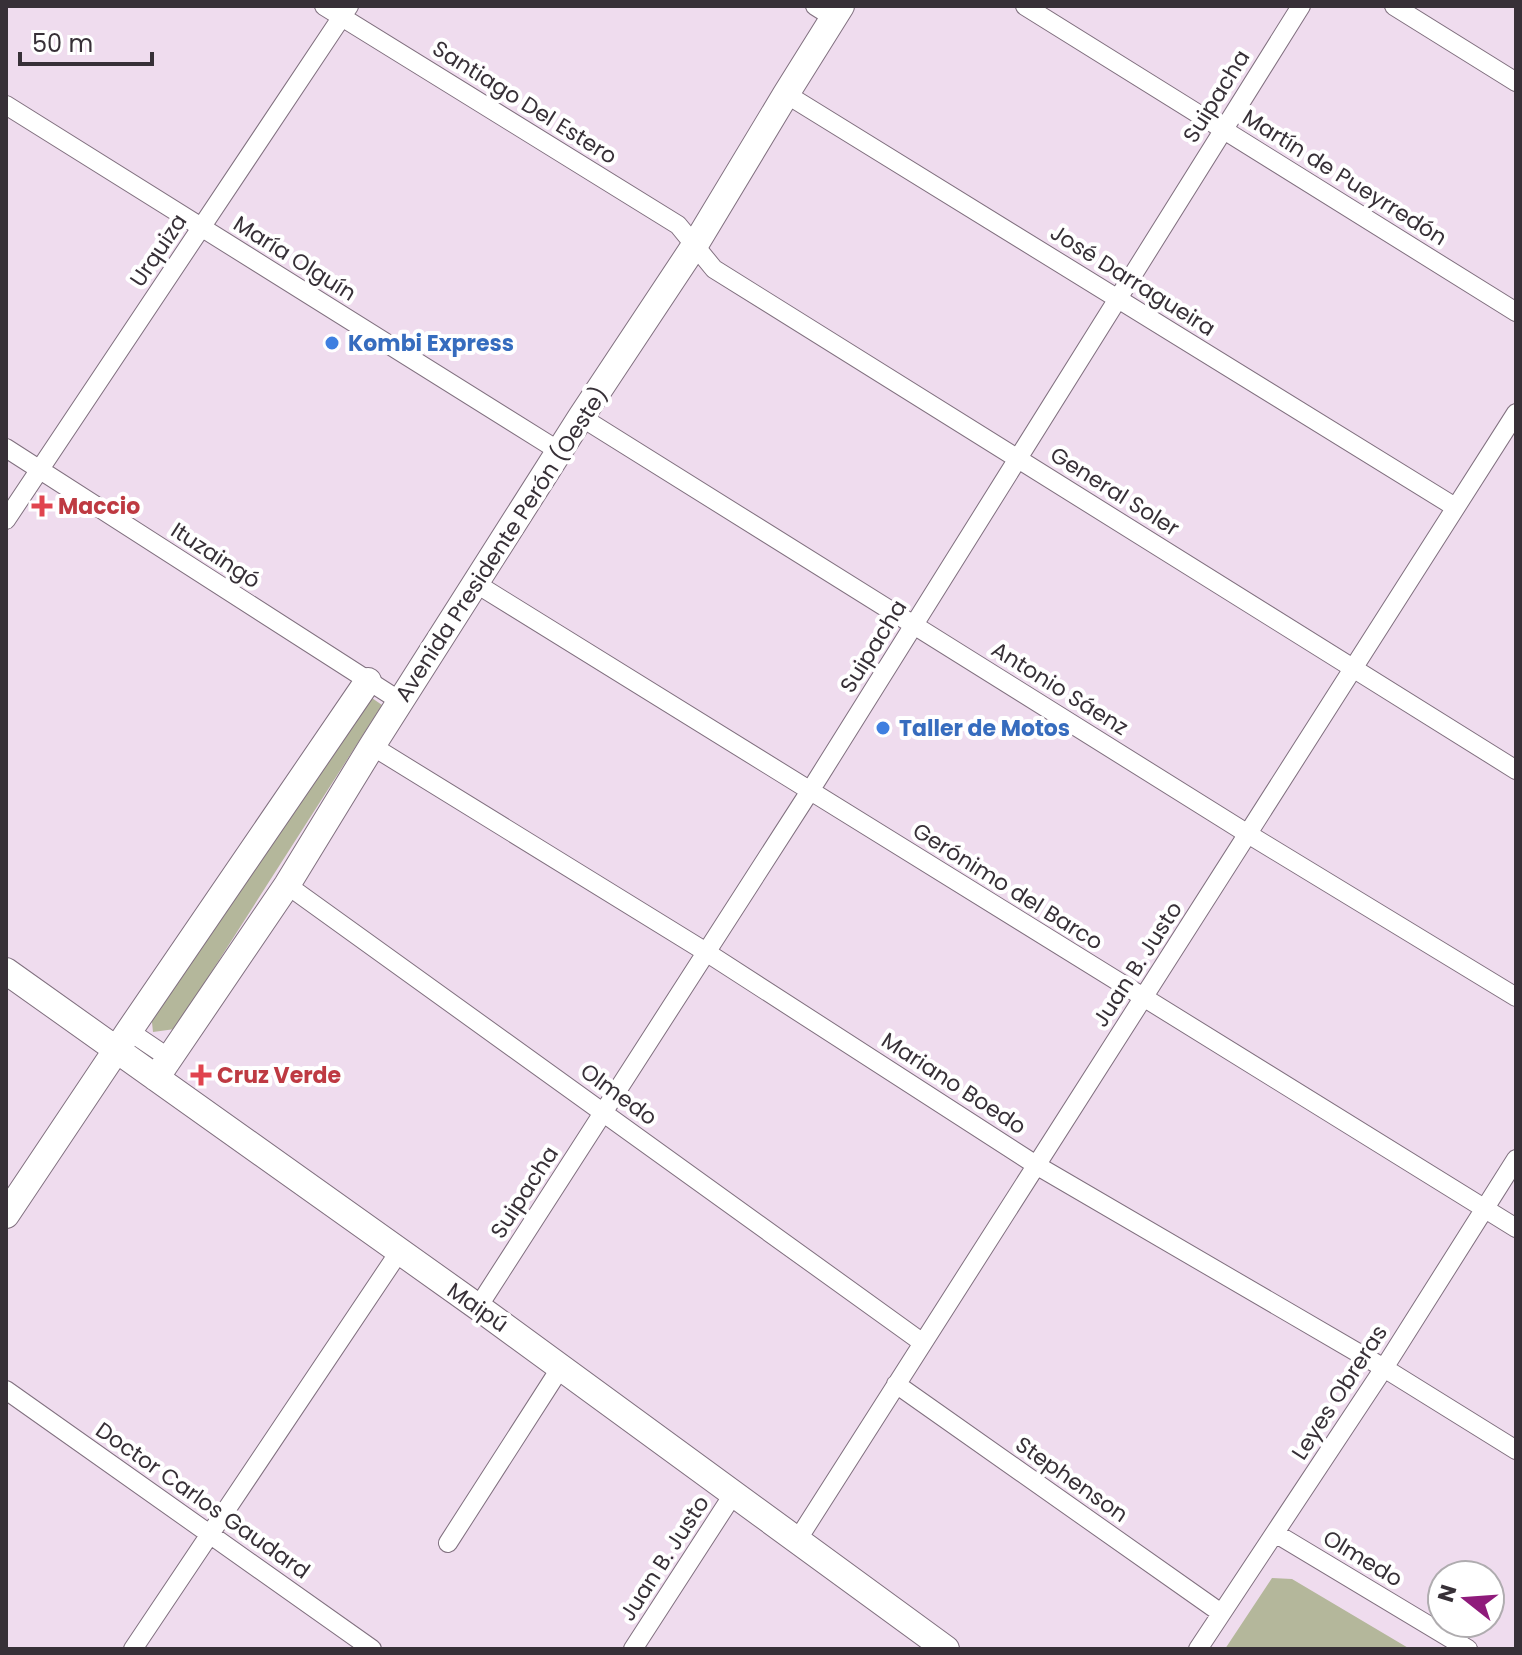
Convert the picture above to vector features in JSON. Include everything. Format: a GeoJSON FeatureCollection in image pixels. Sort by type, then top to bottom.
{"type":"FeatureCollection","features":[{"type":"Feature","properties":{"kind":"main road","name":"Avenida Presidente Perón (Oeste)"},"geometry":{"type":"LineString","coordinates":[[162,1068],[287,885],[559,451],[695,245],[786,94],[830,10]]}},
{"type":"Feature","properties":{"kind":"main road","name":"Avenida Presidente Perón (Oeste)"},"geometry":{"type":"LineString","coordinates":[[6,1215],[368,681]]}},
{"type":"Feature","properties":{"kind":"main road","name":"Maipú"},"geometry":{"type":"LineString","coordinates":[[6,971],[162,1068],[399,1252],[946,1649]]}},
{"type":"Feature","properties":{"kind":"street","name":"Santiago Del Estero"},"geometry":{"type":"LineString","coordinates":[[324,6],[345,12],[678,225],[695,245]]}},
{"type":"Feature","properties":{"kind":"street","name":"Martín de Pueyrredón"},"geometry":{"type":"LineString","coordinates":[[1025,6],[1516,312]]}},
{"type":"Feature","properties":{"kind":"street","name":"Suipacha"},"geometry":{"type":"LineString","coordinates":[[478,1307],[810,791],[1301,6]]}},
{"type":"Feature","properties":{"kind":"street"},"geometry":{"type":"LineString","coordinates":[[1394,6],[1516,82]]}},
{"type":"Feature","properties":{"kind":"street","name":"Urquiza"},"geometry":{"type":"LineString","coordinates":[[6,520],[345,12]]}},
{"type":"Feature","properties":{"kind":"street","name":"José Darragueira"},"geometry":{"type":"LineString","coordinates":[[786,94],[1455,507]]}},
{"type":"Feature","properties":{"kind":"street","name":"María Olguín"},"geometry":{"type":"LineString","coordinates":[[6,105],[559,451]]}},
{"type":"Feature","properties":{"kind":"street","name":"General Soler"},"geometry":{"type":"LineString","coordinates":[[695,245],[714,269],[1516,770]]}},
{"type":"Feature","properties":{"kind":"street","name":"Juan B. Justo"},"geometry":{"type":"LineString","coordinates":[[798,1539],[1516,413]]}},
{"type":"Feature","properties":{"kind":"street","name":"Antonio Sáenz"},"geometry":{"type":"LineString","coordinates":[[581,417],[1248,834],[1516,997]]}},
{"type":"Feature","properties":{"kind":"street","name":"Ituzaingó"},"geometry":{"type":"LineString","coordinates":[[6,448],[400,701]]}},
{"type":"Feature","properties":{"kind":"street","name":"Gerónimo del Barco"},"geometry":{"type":"LineString","coordinates":[[475,583],[1516,1228]]}},
{"type":"Feature","properties":{"kind":"street","name":"Mariano Boedo"},"geometry":{"type":"LineString","coordinates":[[372,746],[706,952],[1036,1165],[1384,1368],[1516,1450]]}},
{"type":"Feature","properties":{"kind":"street","name":"Olmedo"},"geometry":{"type":"LineString","coordinates":[[287,885],[923,1343]]}},
{"type":"Feature","properties":{"kind":"street","name":"Leyes Obreras"},"geometry":{"type":"LineString","coordinates":[[1198,1649],[1384,1368],[1516,1159]]}},
{"type":"Feature","properties":{"kind":"street"},"geometry":{"type":"LineString","coordinates":[[133,1649],[399,1252]]}},
{"type":"Feature","properties":{"kind":"street"},"geometry":{"type":"LineString","coordinates":[[448,1543],[561,1367]]}},
{"type":"Feature","properties":{"kind":"street","name":"Stephenson"},"geometry":{"type":"LineString","coordinates":[[896,1384],[1221,1613]]}},
{"type":"Feature","properties":{"kind":"street","name":"Doctor Carlos Gaudard"},"geometry":{"type":"LineString","coordinates":[[6,1390],[372,1649]]}},
{"type":"Feature","properties":{"kind":"street","name":"Juan B. Justo"},"geometry":{"type":"LineString","coordinates":[[633,1649],[734,1493]]}},
{"type":"Feature","properties":{"kind":"street","name":"Olmedo"},"geometry":{"type":"LineString","coordinates":[[1275,1533],[1468,1649]]}},
{"type":"Feature","properties":{"kind":"green space"},"geometry":{"type":"Polygon","coordinates":[[[369,696],[382,705],[175,1029],[153,1032],[151,1013],[369,696]]]}},
{"type":"Feature","properties":{"kind":"green space"},"geometry":{"type":"Polygon","coordinates":[[[1272,1578],[1292,1579],[1410,1649],[1225,1649],[1272,1578]]]}},
{"type":"Feature","properties":{"kind":"place","name":"Kombi Express"},"geometry":{"type":"Point","coordinates":[332,343]}},
{"type":"Feature","properties":{"kind":"place","name":"Maccio"},"geometry":{"type":"Point","coordinates":[42,506]}},
{"type":"Feature","properties":{"kind":"place","name":"Taller de Motos"},"geometry":{"type":"Point","coordinates":[883,728]}},
{"type":"Feature","properties":{"kind":"place","name":"Cruz Verde"},"geometry":{"type":"Point","coordinates":[201,1075]}}]}
